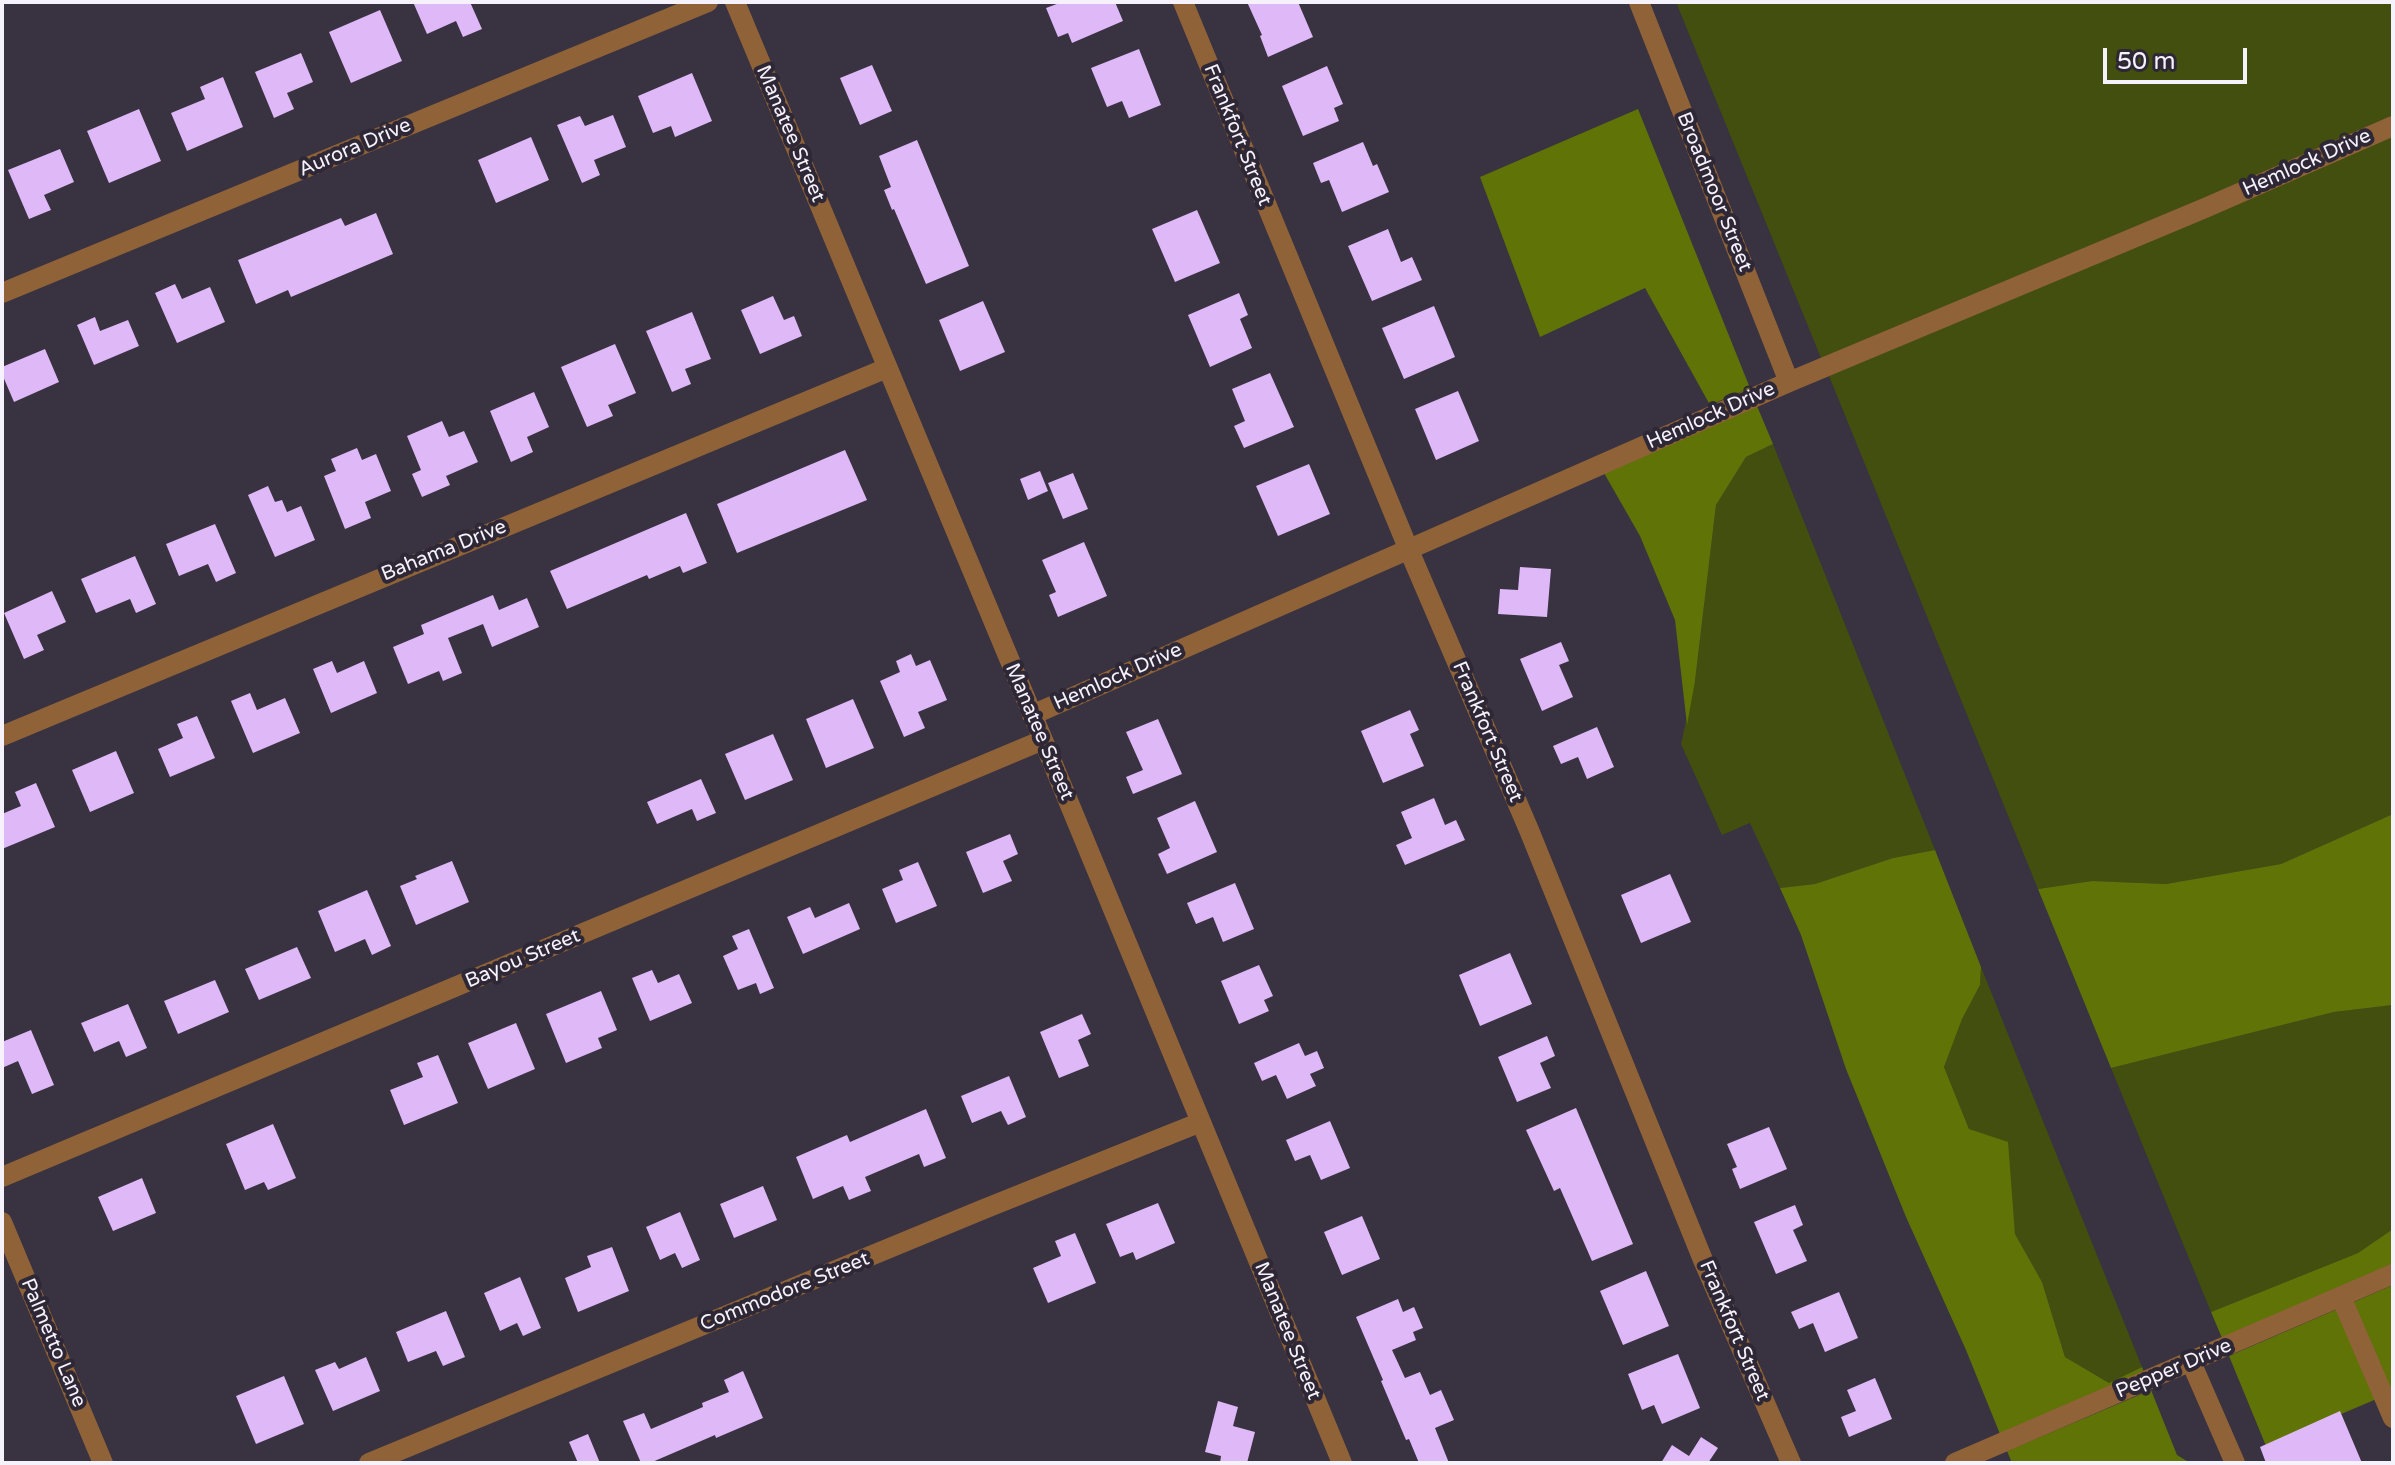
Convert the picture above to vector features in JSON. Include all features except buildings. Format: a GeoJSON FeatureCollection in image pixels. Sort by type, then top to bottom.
{"type":"FeatureCollection","features":[{"type":"Feature","properties":{"kind":"street","name":"Aurora Drive"},"geometry":{"type":"LineString","coordinates":[[2,293],[708,2]]}},
{"type":"Feature","properties":{"kind":"street","name":"Manatee Street"},"geometry":{"type":"LineString","coordinates":[[735,2],[1342,1463]]}},
{"type":"Feature","properties":{"kind":"street","name":"Frankfort Street"},"geometry":{"type":"LineString","coordinates":[[1183,2],[1408,548],[1529,830],[1703,1260],[1791,1463]]}},
{"type":"Feature","properties":{"kind":"street","name":"Broadmoor Street"},"geometry":{"type":"LineString","coordinates":[[1639,2],[1789,382]]}},
{"type":"Feature","properties":{"kind":"street","name":"Hemlock Drive"},"geometry":{"type":"LineString","coordinates":[[1032,715],[1789,382],[2393,126]]}},
{"type":"Feature","properties":{"kind":"street","name":"Bahama Drive"},"geometry":{"type":"LineString","coordinates":[[2,736],[887,368]]}},
{"type":"Feature","properties":{"kind":"street","name":"Bayou Street"},"geometry":{"type":"LineString","coordinates":[[2,1177],[1043,740]]}},
{"type":"Feature","properties":{"kind":"street","name":"Commodore Street"},"geometry":{"type":"LineString","coordinates":[[369,1463],[1201,1122]]}},
{"type":"Feature","properties":{"kind":"street","name":"Palmetto Lane"},"geometry":{"type":"LineString","coordinates":[[2,1222],[103,1463]]}},
{"type":"Feature","properties":{"kind":"street","name":"Pepper Drive"},"geometry":{"type":"LineString","coordinates":[[1955,1463],[2393,1274]]}},
{"type":"Feature","properties":{"kind":"street"},"geometry":{"type":"LineString","coordinates":[[2341,1297],[2393,1418]]}},
{"type":"Feature","properties":{"kind":"street"},"geometry":{"type":"LineString","coordinates":[[2191,1362],[2235,1463]]}},
{"type":"Feature","properties":{"kind":"green space"},"geometry":{"type":"Polygon","coordinates":[[[1676,2],[2393,2],[2393,115],[1821,358],[1676,2]]]}},
{"type":"Feature","properties":{"kind":"green space"},"geometry":{"type":"Polygon","coordinates":[[[1638,109],[1750,388],[1710,405],[1645,288],[1540,337],[1480,177],[1638,109]]]}},
{"type":"Feature","properties":{"kind":"green space"},"geometry":{"type":"Polygon","coordinates":[[[2393,136],[2393,814],[2281,864],[2166,884],[2092,881],[2038,889],[1829,376],[2393,136]]]}},
{"type":"Feature","properties":{"kind":"green space"},"geometry":{"type":"Polygon","coordinates":[[[1757,406],[1773,444],[1746,457],[1716,505],[1687,725],[1675,620],[1640,536],[1604,473],[1757,406]]]}},
{"type":"Feature","properties":{"kind":"green space"},"geometry":{"type":"Polygon","coordinates":[[[1773,444],[1935,850],[1893,858],[1815,884],[1780,888],[1750,823],[1722,835],[1681,744],[1695,681],[1716,505],[1746,457],[1773,444]]]}},
{"type":"Feature","properties":{"kind":"green space"},"geometry":{"type":"Polygon","coordinates":[[[2393,814],[2393,1005],[2334,1012],[2111,1068],[2038,889],[2092,881],[2166,884],[2281,864],[2393,814]]]}},
{"type":"Feature","properties":{"kind":"green space"},"geometry":{"type":"Polygon","coordinates":[[[1935,850],[1981,967],[1980,985],[1962,1019],[1944,1067],[1969,1129],[2008,1142],[2015,1234],[2042,1282],[2065,1357],[2109,1383],[2142,1367],[2144,1372],[2000,1434],[1846,1069],[1801,935],[1780,888],[1815,884],[1893,858],[1935,850]]]}},
{"type":"Feature","properties":{"kind":"green space"},"geometry":{"type":"Polygon","coordinates":[[[1981,967],[2142,1367],[2109,1383],[2065,1357],[2042,1282],[2015,1234],[2011,1193],[1969,1129],[1944,1067],[1962,1018],[1980,985],[1981,967]]]}},
{"type":"Feature","properties":{"kind":"green space"},"geometry":{"type":"Polygon","coordinates":[[[2393,1005],[2393,1229],[2358,1253],[2211,1312],[2111,1068],[2334,1012],[2393,1005]]]}},
{"type":"Feature","properties":{"kind":"green space"},"geometry":{"type":"Polygon","coordinates":[[[2393,1229],[2393,1264],[2222,1338],[2211,1312],[2358,1253],[2393,1229]]]}},
{"type":"Feature","properties":{"kind":"green space"},"geometry":{"type":"Polygon","coordinates":[[[2393,1285],[2393,1392],[2266,1446],[2229,1356],[2393,1285]]]}},
{"type":"Feature","properties":{"kind":"green space"},"geometry":{"type":"Polygon","coordinates":[[[2151,1390],[2177,1455],[2190,1463],[2012,1463],[2007,1451],[2151,1390]]]}}]}
